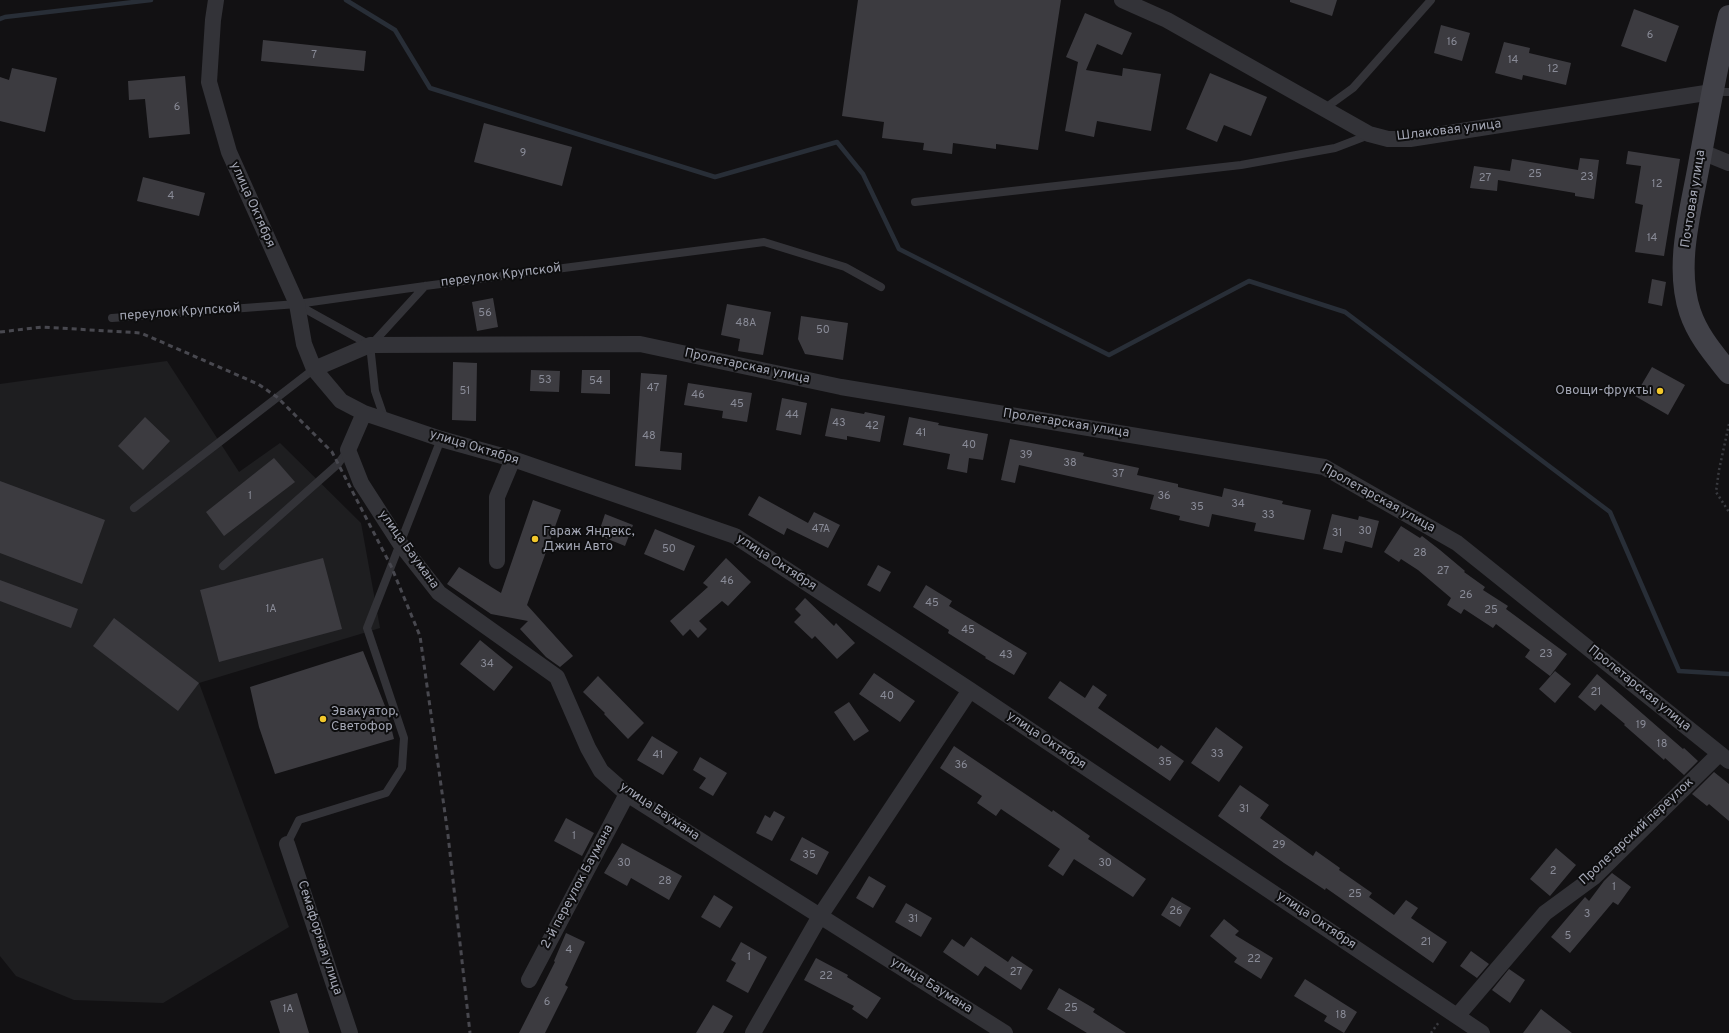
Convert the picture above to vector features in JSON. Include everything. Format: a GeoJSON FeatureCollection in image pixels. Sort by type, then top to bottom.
{"type":"FeatureCollection","features":[{"type":"Feature","properties":{"kind":"main road","name":"Почтовая улица"},"geometry":{"type":"LineString","coordinates":[[1729,16],[1720,92],[1702,152],[1687,234],[1684,269],[1686,295],[1690,312],[1697,330],[1729,373]]}},
{"type":"Feature","properties":{"kind":"street","name":"улица Октября"},"geometry":{"type":"LineString","coordinates":[[216,0],[213,20],[210,82],[229,152],[297,304],[304,344],[314,368],[341,401],[385,420],[441,439],[513,459],[735,536],[970,690],[1458,1015],[1482,1033]]}},
{"type":"Feature","properties":{"kind":"street","name":"Шлаковая улица"},"geometry":{"type":"LineString","coordinates":[[1122,0],[1167,20],[1370,134],[1388,139],[1410,139],[1720,92]]}},
{"type":"Feature","properties":{"kind":"street"},"geometry":{"type":"LineString","coordinates":[[1702,152],[1729,163]]}},
{"type":"Feature","properties":{"kind":"street","name":"Пролетарская улица"},"geometry":{"type":"LineString","coordinates":[[314,368],[370,345],[640,344],[841,387],[1324,467],[1457,543],[1724,758]]}},
{"type":"Feature","properties":{"kind":"street"},"geometry":{"type":"LineString","coordinates":[[348,450],[364,412]]}},
{"type":"Feature","properties":{"kind":"street","name":"улица Баумана"},"geometry":{"type":"LineString","coordinates":[[348,450],[361,483],[399,542],[439,593],[556,677],[588,748],[601,771],[627,794],[1004,1033]]}},
{"type":"Feature","properties":{"kind":"street"},"geometry":{"type":"LineString","coordinates":[[497,561],[497,497],[513,459]]}},
{"type":"Feature","properties":{"kind":"street"},"geometry":{"type":"LineString","coordinates":[[753,1033],[820,916],[970,690]]}},
{"type":"Feature","properties":{"kind":"street","name":"Пролетарский переулок"},"geometry":{"type":"LineString","coordinates":[[1458,1015],[1545,913],[1594,877],[1724,758]]}},
{"type":"Feature","properties":{"kind":"street","name":"2-й переулок Баумана"},"geometry":{"type":"LineString","coordinates":[[530,980],[627,794]]}},
{"type":"Feature","properties":{"kind":"street","name":"Семафорная улица"},"geometry":{"type":"LineString","coordinates":[[287,844],[350,1033]]}},
{"type":"Feature","properties":{"kind":"lane"},"geometry":{"type":"LineString","coordinates":[[1324,109],[1353,88],[1431,0]]}},
{"type":"Feature","properties":{"kind":"lane"},"geometry":{"type":"LineString","coordinates":[[915,202],[1241,165],[1335,148],[1370,134]]}},
{"type":"Feature","properties":{"kind":"lane","name":"переулок Крупской"},"geometry":{"type":"LineString","coordinates":[[112,318],[297,304],[764,242],[845,267],[881,287]]}},
{"type":"Feature","properties":{"kind":"lane"},"geometry":{"type":"LineString","coordinates":[[385,420],[375,391],[370,345],[424,286]]}},
{"type":"Feature","properties":{"kind":"lane"},"geometry":{"type":"LineString","coordinates":[[297,304],[370,345]]}},
{"type":"Feature","properties":{"kind":"lane"},"geometry":{"type":"LineString","coordinates":[[134,508],[314,368]]}},
{"type":"Feature","properties":{"kind":"lane"},"geometry":{"type":"LineString","coordinates":[[287,844],[299,820],[386,793],[402,768],[404,738],[367,628],[399,542],[441,439]]}},
{"type":"Feature","properties":{"kind":"lane"},"geometry":{"type":"LineString","coordinates":[[223,566],[338,464],[348,450]]}},
{"type":"Feature","properties":{"kind":"path"},"geometry":{"type":"LineString","coordinates":[[1729,424],[1716,492],[1729,512]]}},
{"type":"Feature","properties":{"kind":"shaded area"},"geometry":{"type":"Polygon","coordinates":[[[167,361],[239,472],[280,443],[361,523],[380,628],[199,683],[289,927],[163,1003],[74,1000],[16,976],[0,956],[0,384],[167,361]]]}},
{"type":"Feature","properties":{"kind":"building"},"geometry":{"type":"Polygon","coordinates":[[[858,0],[1061,0],[1038,150],[996,144],[996,149],[953,143],[952,154],[923,150],[924,143],[882,138],[884,122],[842,116],[858,0]]]}},
{"type":"Feature","properties":{"kind":"building"},"geometry":{"type":"Polygon","coordinates":[[[1290,0],[1337,0],[1332,16],[1290,2],[1290,0]]]}},
{"type":"Feature","properties":{"kind":"building"},"geometry":{"type":"Polygon","coordinates":[[[1634,9],[1679,26],[1666,62],[1621,46],[1634,9]]]}},
{"type":"Feature","properties":{"kind":"building"},"geometry":{"type":"Polygon","coordinates":[[[1085,13],[1132,33],[1122,55],[1097,44],[1086,70],[1122,76],[1123,68],[1161,74],[1151,131],[1097,121],[1094,137],[1065,131],[1078,62],[1066,57],[1085,13]]]}},
{"type":"Feature","properties":{"kind":"building"},"geometry":{"type":"Polygon","coordinates":[[[1441,25],[1470,33],[1462,61],[1434,53],[1441,25]]]}},
{"type":"Feature","properties":{"kind":"building"},"geometry":{"type":"Polygon","coordinates":[[[263,40],[366,51],[364,71],[261,61],[263,40]]]}},
{"type":"Feature","properties":{"kind":"building"},"geometry":{"type":"Polygon","coordinates":[[[1504,42],[1530,48],[1529,53],[1571,63],[1566,85],[1523,75],[1522,80],[1495,73],[1504,42]]]}},
{"type":"Feature","properties":{"kind":"building"},"geometry":{"type":"Polygon","coordinates":[[[12,68],[57,78],[45,132],[0,121],[0,77],[9,80],[12,68]]]}},
{"type":"Feature","properties":{"kind":"building"},"geometry":{"type":"Polygon","coordinates":[[[1210,73],[1267,97],[1251,136],[1224,125],[1217,142],[1186,129],[1210,73]]]}},
{"type":"Feature","properties":{"kind":"building"},"geometry":{"type":"Polygon","coordinates":[[[185,76],[190,134],[149,138],[145,99],[129,100],[128,81],[185,76]]]}},
{"type":"Feature","properties":{"kind":"building"},"geometry":{"type":"Polygon","coordinates":[[[484,123],[572,147],[562,186],[474,162],[484,123]]]}},
{"type":"Feature","properties":{"kind":"building"},"geometry":{"type":"Polygon","coordinates":[[[1628,151],[1680,159],[1664,256],[1635,252],[1643,205],[1635,203],[1641,166],[1626,164],[1628,151]]]}},
{"type":"Feature","properties":{"kind":"building"},"geometry":{"type":"Polygon","coordinates":[[[1580,158],[1599,160],[1594,199],[1575,196],[1575,193],[1498,180],[1497,191],[1470,188],[1474,166],[1510,171],[1512,159],[1578,170],[1580,158]]]}},
{"type":"Feature","properties":{"kind":"building"},"geometry":{"type":"Polygon","coordinates":[[[143,177],[205,193],[199,216],[137,201],[143,177]]]}},
{"type":"Feature","properties":{"kind":"building"},"geometry":{"type":"Polygon","coordinates":[[[1652,279],[1666,282],[1662,306],[1648,303],[1652,279]]]}},
{"type":"Feature","properties":{"kind":"building"},"geometry":{"type":"Polygon","coordinates":[[[493,298],[498,327],[477,331],[472,302],[493,298]]]}},
{"type":"Feature","properties":{"kind":"building"},"geometry":{"type":"Polygon","coordinates":[[[727,304],[771,312],[763,355],[738,351],[740,339],[721,335],[727,304]]]}},
{"type":"Feature","properties":{"kind":"building"},"geometry":{"type":"Polygon","coordinates":[[[801,316],[848,323],[843,360],[805,354],[798,339],[801,316]]]}},
{"type":"Feature","properties":{"kind":"building"},"geometry":{"type":"Polygon","coordinates":[[[453,362],[477,363],[476,421],[452,420],[453,362]]]}},
{"type":"Feature","properties":{"kind":"building","name":"Овощи-фрукты"},"geometry":{"type":"Polygon","coordinates":[[[1652,367],[1685,385],[1668,415],[1635,396],[1652,367]]]}},
{"type":"Feature","properties":{"kind":"building"},"geometry":{"type":"Polygon","coordinates":[[[531,370],[560,371],[559,392],[530,391],[531,370]]]}},
{"type":"Feature","properties":{"kind":"building"},"geometry":{"type":"Polygon","coordinates":[[[582,370],[610,370],[610,394],[581,393],[582,370]]]}},
{"type":"Feature","properties":{"kind":"building"},"geometry":{"type":"Polygon","coordinates":[[[641,373],[667,375],[660,451],[682,453],[681,470],[635,466],[641,373]]]}},
{"type":"Feature","properties":{"kind":"building"},"geometry":{"type":"Polygon","coordinates":[[[688,383],[752,393],[747,422],[722,418],[723,411],[684,405],[688,383]]]}},
{"type":"Feature","properties":{"kind":"building"},"geometry":{"type":"Polygon","coordinates":[[[782,398],[807,403],[801,435],[776,430],[782,398]]]}},
{"type":"Feature","properties":{"kind":"building"},"geometry":{"type":"Polygon","coordinates":[[[831,408],[885,416],[880,442],[847,436],[847,440],[825,436],[831,408]]]}},
{"type":"Feature","properties":{"kind":"building"},"geometry":{"type":"Polygon","coordinates":[[[145,417],[170,441],[143,470],[118,446],[145,417]]]}},
{"type":"Feature","properties":{"kind":"building"},"geometry":{"type":"Polygon","coordinates":[[[909,417],[939,423],[938,425],[988,434],[983,460],[969,458],[967,473],[947,469],[950,454],[903,445],[909,417]]]}},
{"type":"Feature","properties":{"kind":"building"},"geometry":{"type":"Polygon","coordinates":[[[1010,439],[1084,453],[1083,456],[1139,468],[1137,475],[1178,484],[1178,487],[1222,497],[1224,488],[1283,501],[1282,504],[1311,510],[1304,540],[1254,531],[1256,523],[1212,514],[1209,527],[1179,520],[1180,516],[1150,509],[1154,495],[1019,465],[1015,483],[1001,480],[1010,439]]]}},
{"type":"Feature","properties":{"kind":"building"},"geometry":{"type":"Polygon","coordinates":[[[274,458],[295,482],[224,536],[206,512],[274,458]]]}},
{"type":"Feature","properties":{"kind":"building"},"geometry":{"type":"Polygon","coordinates":[[[0,481],[105,520],[82,584],[0,553],[0,481]]]}},
{"type":"Feature","properties":{"kind":"building"},"geometry":{"type":"Polygon","coordinates":[[[759,496],[808,523],[814,512],[840,525],[828,548],[787,528],[784,535],[748,515],[759,496]]]}},
{"type":"Feature","properties":{"kind":"building","name":"Гараж Яндекс, Джин Авто"},"geometry":{"type":"Polygon","coordinates":[[[533,500],[561,510],[527,605],[573,656],[560,667],[546,657],[520,629],[528,621],[491,614],[447,584],[459,567],[501,593],[533,500]]]}},
{"type":"Feature","properties":{"kind":"building"},"geometry":{"type":"Polygon","coordinates":[[[605,514],[633,525],[625,546],[598,535],[605,514]]]}},
{"type":"Feature","properties":{"kind":"building"},"geometry":{"type":"Polygon","coordinates":[[[1332,514],[1358,520],[1359,516],[1379,521],[1372,548],[1345,541],[1342,553],[1323,549],[1332,514]]]}},
{"type":"Feature","properties":{"kind":"building"},"geometry":{"type":"Polygon","coordinates":[[[1401,526],[1420,538],[1422,536],[1465,571],[1464,572],[1485,587],[1483,590],[1508,606],[1506,609],[1567,654],[1550,676],[1525,657],[1530,650],[1496,624],[1493,628],[1464,609],[1461,614],[1447,605],[1451,598],[1418,570],[1401,559],[1399,562],[1384,552],[1401,526]]]}},
{"type":"Feature","properties":{"kind":"building"},"geometry":{"type":"Polygon","coordinates":[[[655,529],[695,546],[684,571],[644,554],[655,529]]]}},
{"type":"Feature","properties":{"kind":"building"},"geometry":{"type":"Polygon","coordinates":[[[323,558],[342,629],[219,662],[200,590],[323,558]]]}},
{"type":"Feature","properties":{"kind":"building"},"geometry":{"type":"Polygon","coordinates":[[[726,558],[751,582],[728,606],[722,601],[699,621],[707,629],[698,638],[690,629],[683,636],[670,621],[708,587],[703,583],[726,558]]]}},
{"type":"Feature","properties":{"kind":"building"},"geometry":{"type":"Polygon","coordinates":[[[878,565],[891,572],[880,592],[867,585],[878,565]]]}},
{"type":"Feature","properties":{"kind":"building"},"geometry":{"type":"Polygon","coordinates":[[[0,580],[78,609],[71,628],[0,601],[0,580]]]}},
{"type":"Feature","properties":{"kind":"building"},"geometry":{"type":"Polygon","coordinates":[[[926,585],[952,601],[949,606],[1027,653],[1014,675],[985,658],[986,657],[948,633],[949,630],[913,607],[926,585]]]}},
{"type":"Feature","properties":{"kind":"building"},"geometry":{"type":"Polygon","coordinates":[[[805,598],[834,626],[836,623],[855,643],[837,659],[815,636],[812,639],[794,622],[801,615],[795,609],[805,598]]]}},
{"type":"Feature","properties":{"kind":"building"},"geometry":{"type":"Polygon","coordinates":[[[114,618],[199,683],[178,711],[93,646],[114,618]]]}},
{"type":"Feature","properties":{"kind":"building"},"geometry":{"type":"Polygon","coordinates":[[[480,640],[513,667],[494,691],[460,664],[480,640]]]}},
{"type":"Feature","properties":{"kind":"building","name":"Эвакуатор, Светофор"},"geometry":{"type":"Polygon","coordinates":[[[363,651],[387,711],[394,739],[275,774],[259,727],[250,687],[363,651]]]}},
{"type":"Feature","properties":{"kind":"building"},"geometry":{"type":"Polygon","coordinates":[[[1555,671],[1571,684],[1555,703],[1539,689],[1555,671]]]}},
{"type":"Feature","properties":{"kind":"building"},"geometry":{"type":"Polygon","coordinates":[[[874,673],[915,701],[900,722],[859,694],[874,673]]]}},
{"type":"Feature","properties":{"kind":"building"},"geometry":{"type":"Polygon","coordinates":[[[1597,674],[1698,761],[1684,775],[1665,758],[1664,760],[1601,704],[1595,711],[1578,697],[1597,674]]]}},
{"type":"Feature","properties":{"kind":"building"},"geometry":{"type":"Polygon","coordinates":[[[598,676],[644,723],[628,739],[604,714],[605,713],[583,692],[598,676]]]}},
{"type":"Feature","properties":{"kind":"building"},"geometry":{"type":"Polygon","coordinates":[[[1060,681],[1085,698],[1093,685],[1107,695],[1098,708],[1158,749],[1161,745],[1184,761],[1170,781],[1048,698],[1060,681]]]}},
{"type":"Feature","properties":{"kind":"building"},"geometry":{"type":"Polygon","coordinates":[[[849,702],[869,731],[854,741],[834,712],[849,702]]]}},
{"type":"Feature","properties":{"kind":"building"},"geometry":{"type":"Polygon","coordinates":[[[1216,727],[1243,747],[1219,782],[1191,763],[1216,727]]]}},
{"type":"Feature","properties":{"kind":"building"},"geometry":{"type":"Polygon","coordinates":[[[652,736],[678,752],[663,775],[637,760],[652,736]]]}},
{"type":"Feature","properties":{"kind":"building"},"geometry":{"type":"Polygon","coordinates":[[[954,746],[1052,812],[1053,810],[1090,836],[1088,839],[1146,879],[1133,897],[1074,859],[1063,876],[1048,866],[1060,849],[1001,809],[996,816],[977,803],[982,796],[940,768],[954,746]]]}},
{"type":"Feature","properties":{"kind":"building"},"geometry":{"type":"Polygon","coordinates":[[[700,757],[727,773],[713,796],[699,788],[706,778],[693,770],[700,757]]]}},
{"type":"Feature","properties":{"kind":"building"},"geometry":{"type":"Polygon","coordinates":[[[1714,772],[1729,784],[1729,821],[1709,804],[1707,806],[1692,794],[1714,772]]]}},
{"type":"Feature","properties":{"kind":"building"},"geometry":{"type":"Polygon","coordinates":[[[1240,785],[1269,805],[1260,818],[1313,856],[1316,851],[1340,868],[1339,870],[1372,893],[1369,897],[1394,915],[1406,900],[1418,908],[1411,918],[1447,942],[1433,963],[1326,888],[1325,890],[1284,863],[1218,816],[1240,785]]]}},
{"type":"Feature","properties":{"kind":"building"},"geometry":{"type":"Polygon","coordinates":[[[774,811],[785,817],[772,841],[756,833],[765,815],[770,818],[774,811]]]}},
{"type":"Feature","properties":{"kind":"building"},"geometry":{"type":"Polygon","coordinates":[[[566,818],[594,833],[582,856],[554,841],[566,818]]]}},
{"type":"Feature","properties":{"kind":"building"},"geometry":{"type":"Polygon","coordinates":[[[802,837],[829,852],[817,875],[790,860],[802,837]]]}},
{"type":"Feature","properties":{"kind":"building"},"geometry":{"type":"Polygon","coordinates":[[[622,843],[682,876],[669,900],[631,878],[627,886],[604,873],[622,843]]]}},
{"type":"Feature","properties":{"kind":"building"},"geometry":{"type":"Polygon","coordinates":[[[1556,848],[1576,865],[1550,896],[1530,879],[1556,848]]]}},
{"type":"Feature","properties":{"kind":"building"},"geometry":{"type":"Polygon","coordinates":[[[1612,873],[1631,887],[1618,905],[1613,902],[1570,953],[1551,937],[1585,897],[1589,901],[1612,873]]]}},
{"type":"Feature","properties":{"kind":"building"},"geometry":{"type":"Polygon","coordinates":[[[869,876],[886,886],[873,908],[856,898],[869,876]]]}},
{"type":"Feature","properties":{"kind":"building"},"geometry":{"type":"Polygon","coordinates":[[[714,895],[733,907],[720,928],[701,917],[714,895]]]}},
{"type":"Feature","properties":{"kind":"building"},"geometry":{"type":"Polygon","coordinates":[[[1172,897],[1191,908],[1180,927],[1161,915],[1172,897]]]}},
{"type":"Feature","properties":{"kind":"building"},"geometry":{"type":"Polygon","coordinates":[[[906,903],[932,918],[921,937],[895,922],[906,903]]]}},
{"type":"Feature","properties":{"kind":"building"},"geometry":{"type":"Polygon","coordinates":[[[1224,919],[1239,931],[1235,935],[1273,958],[1261,979],[1234,962],[1237,958],[1210,936],[1224,919]]]}},
{"type":"Feature","properties":{"kind":"building"},"geometry":{"type":"Polygon","coordinates":[[[566,933],[585,942],[565,985],[568,987],[545,1033],[519,1033],[555,962],[554,961],[566,933]]]}},
{"type":"Feature","properties":{"kind":"building"},"geometry":{"type":"Polygon","coordinates":[[[971,937],[1008,962],[1012,956],[1033,970],[1021,990],[985,966],[978,976],[943,952],[952,939],[964,947],[971,937]]]}},
{"type":"Feature","properties":{"kind":"building"},"geometry":{"type":"Polygon","coordinates":[[[741,942],[767,957],[748,993],[726,981],[736,963],[731,960],[741,942]]]}},
{"type":"Feature","properties":{"kind":"building"},"geometry":{"type":"Polygon","coordinates":[[[1471,951],[1489,964],[1477,978],[1460,966],[1471,951]]]}},
{"type":"Feature","properties":{"kind":"building"},"geometry":{"type":"Polygon","coordinates":[[[816,958],[848,975],[847,977],[881,998],[867,1019],[852,1009],[854,1006],[804,980],[816,958]]]}},
{"type":"Feature","properties":{"kind":"building"},"geometry":{"type":"Polygon","coordinates":[[[1509,969],[1525,980],[1510,1003],[1492,990],[1509,969]]]}},
{"type":"Feature","properties":{"kind":"building"},"geometry":{"type":"Polygon","coordinates":[[[1305,979],[1357,1012],[1344,1033],[1324,1021],[1327,1016],[1294,996],[1305,979]]]}},
{"type":"Feature","properties":{"kind":"building"},"geometry":{"type":"Polygon","coordinates":[[[1059,988],[1095,1009],[1093,1012],[1126,1033],[1087,1033],[1047,1009],[1059,988]]]}},
{"type":"Feature","properties":{"kind":"building"},"geometry":{"type":"Polygon","coordinates":[[[297,993],[309,1033],[280,1033],[270,1001],[297,993]]]}},
{"type":"Feature","properties":{"kind":"building"},"geometry":{"type":"Polygon","coordinates":[[[713,1005],[733,1016],[723,1033],[696,1033],[713,1005]]]}},
{"type":"Feature","properties":{"kind":"building"},"geometry":{"type":"Polygon","coordinates":[[[1541,1009],[1572,1033],[1523,1033],[1541,1009]]]}},
{"type":"Feature","properties":{"kind":"waterway"},"geometry":{"type":"LineString","coordinates":[[0,19],[5,17],[151,0]]}},
{"type":"Feature","properties":{"kind":"waterway"},"geometry":{"type":"LineString","coordinates":[[346,0],[395,30],[430,88],[715,177],[837,142],[863,174],[899,249],[1109,355],[1249,281],[1345,312],[1610,512],[1679,671],[1729,674]]}},
{"type":"Feature","properties":{"kind":"railway"},"geometry":{"type":"LineString","coordinates":[[0,332],[42,327],[141,333],[258,384],[277,397],[332,452],[391,566],[420,636],[448,835],[470,1033]]}},
{"type":"Feature","properties":{"kind":"place","name":"Овощи-фрукты"},"geometry":{"type":"Point","coordinates":[1660,391]}},
{"type":"Feature","properties":{"kind":"place","name":"Гараж Яндекс, Джин Авто"},"geometry":{"type":"Point","coordinates":[535,539]}},
{"type":"Feature","properties":{"kind":"place","name":"Эвакуатор, Светофор"},"geometry":{"type":"Point","coordinates":[323,719]}}]}
